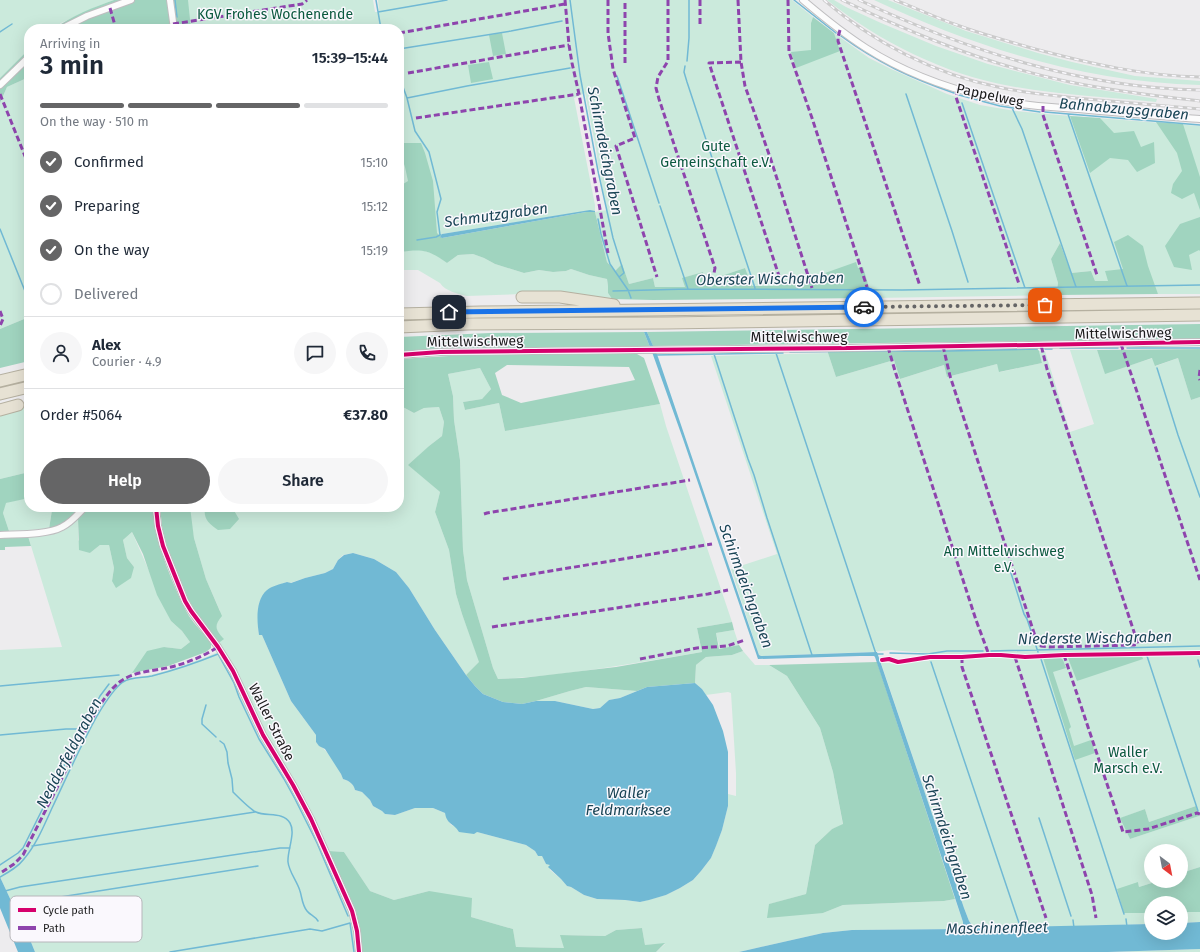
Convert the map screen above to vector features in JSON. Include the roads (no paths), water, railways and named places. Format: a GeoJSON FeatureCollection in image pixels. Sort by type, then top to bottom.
{"type":"FeatureCollection","features":[{"type":"Feature","properties":{"kind":"highway"},"geometry":{"type":"LineString","coordinates":[[522,297],[560,297],[614,305],[632,310]]}},
{"type":"Feature","properties":{"kind":"highway"},"geometry":{"type":"LineString","coordinates":[[404,314],[1200,303]]}},
{"type":"Feature","properties":{"kind":"highway"},"geometry":{"type":"LineString","coordinates":[[404,327],[468,324],[667,323],[1200,315]]}},
{"type":"Feature","properties":{"kind":"highway"},"geometry":{"type":"LineString","coordinates":[[0,380],[24,375]]}},
{"type":"Feature","properties":{"kind":"highway"},"geometry":{"type":"LineString","coordinates":[[0,394],[24,388]]}},
{"type":"Feature","properties":{"kind":"highway"},"geometry":{"type":"LineString","coordinates":[[0,410],[18,406]]}},
{"type":"Feature","properties":{"kind":"street"},"geometry":{"type":"LineString","coordinates":[[71,24],[87,16],[131,0]]}},
{"type":"Feature","properties":{"kind":"street"},"geometry":{"type":"LineString","coordinates":[[170,0],[173,24]]}},
{"type":"Feature","properties":{"kind":"street","name":"Pappelweg"},"geometry":{"type":"LineString","coordinates":[[803,0],[840,30],[867,48],[900,66],[939,83],[987,98],[1057,108],[1200,119]]}},
{"type":"Feature","properties":{"kind":"street"},"geometry":{"type":"LineString","coordinates":[[0,85],[24,62]]}},
{"type":"Feature","properties":{"kind":"street","name":"Mittelwischweg"},"geometry":{"type":"LineString","coordinates":[[404,355],[440,352],[1041,346],[1200,342]]}},
{"type":"Feature","properties":{"kind":"street"},"geometry":{"type":"LineString","coordinates":[[0,534],[44,532],[61,528],[70,522],[80,512]]}},
{"type":"Feature","properties":{"kind":"street","name":"Waller Straße"},"geometry":{"type":"LineString","coordinates":[[157,512],[163,546],[190,611],[218,647],[233,671],[262,735],[293,785],[308,813],[352,911],[357,931],[359,952]]}},
{"type":"Feature","properties":{"kind":"water"},"geometry":{"type":"Polygon","coordinates":[[[590,210],[595,212],[586,212],[442,238],[440,237],[442,234],[590,210]]]}},
{"type":"Feature","properties":{"kind":"water","name":"Maschinenfleet"},"geometry":{"type":"Polygon","coordinates":[[[644,332],[647,332],[658,357],[759,655],[877,652],[964,908],[969,921],[974,928],[1144,924],[1144,940],[1188,940],[1188,923],[1200,922],[1200,949],[1108,952],[739,952],[823,933],[852,930],[962,929],[963,922],[875,657],[860,656],[758,659],[644,332]]]}},
{"type":"Feature","properties":{"kind":"water","name":"Waller Feldmarksee"},"geometry":{"type":"Polygon","coordinates":[[[353,553],[374,559],[396,572],[409,588],[435,630],[475,686],[483,694],[503,702],[522,704],[536,701],[555,701],[593,709],[600,708],[609,700],[620,698],[647,687],[695,683],[702,689],[713,705],[723,731],[728,752],[728,806],[722,830],[711,858],[693,880],[666,895],[640,902],[597,899],[584,895],[567,886],[548,867],[550,865],[546,864],[542,856],[538,856],[535,851],[526,845],[477,832],[474,834],[459,832],[447,820],[445,813],[433,808],[415,808],[395,815],[385,814],[373,806],[370,800],[362,792],[355,790],[350,783],[343,779],[325,749],[319,746],[316,742],[316,735],[291,701],[262,635],[259,635],[258,611],[260,599],[267,590],[287,582],[291,583],[325,573],[333,569],[338,560],[344,555],[353,553]]]}},
{"type":"Feature","properties":{"kind":"water"},"geometry":{"type":"Polygon","coordinates":[[[0,877],[10,898],[10,932],[0,908],[0,877]]]}},
{"type":"Feature","properties":{"kind":"water"},"geometry":{"type":"Polygon","coordinates":[[[14,942],[31,942],[35,952],[18,952],[14,942]]]}},
{"type":"Feature","properties":{"kind":"waterway"},"geometry":{"type":"LineString","coordinates":[[175,0],[177,17]]}},
{"type":"Feature","properties":{"kind":"waterway","name":"Schmutzgraben"},"geometry":{"type":"LineString","coordinates":[[376,0],[380,24]]}},
{"type":"Feature","properties":{"kind":"waterway"},"geometry":{"type":"LineString","coordinates":[[378,12],[447,0]]}},
{"type":"Feature","properties":{"kind":"waterway","name":"Schirmdeichgraben"},"geometry":{"type":"LineString","coordinates":[[570,0],[580,75],[598,171],[613,238],[624,273],[619,277],[628,290],[631,298]]}},
{"type":"Feature","properties":{"kind":"waterway"},"geometry":{"type":"LineString","coordinates":[[687,61],[689,38],[689,0]]}},
{"type":"Feature","properties":{"kind":"waterway","name":"Bahnabzugsgraben"},"geometry":{"type":"LineString","coordinates":[[794,0],[836,33]]}},
{"type":"Feature","properties":{"kind":"waterway"},"geometry":{"type":"LineString","coordinates":[[404,48],[511,31],[562,21]]}},
{"type":"Feature","properties":{"kind":"waterway"},"geometry":{"type":"LineString","coordinates":[[0,32],[12,24]]}},
{"type":"Feature","properties":{"kind":"waterway","name":"Bahnabzugsgraben"},"geometry":{"type":"LineString","coordinates":[[841,36],[868,54],[895,69],[923,82],[954,93]]}},
{"type":"Feature","properties":{"kind":"waterway"},"geometry":{"type":"LineString","coordinates":[[685,66],[684,72],[687,82],[755,288]]}},
{"type":"Feature","properties":{"kind":"waterway"},"geometry":{"type":"LineString","coordinates":[[407,98],[570,68]]}},
{"type":"Feature","properties":{"kind":"waterway"},"geometry":{"type":"LineString","coordinates":[[617,76],[659,203]]}},
{"type":"Feature","properties":{"kind":"waterway","name":"Schmutzgraben"},"geometry":{"type":"LineString","coordinates":[[404,90],[415,131],[429,152],[441,199],[437,212],[441,235]]}},
{"type":"Feature","properties":{"kind":"waterway"},"geometry":{"type":"LineString","coordinates":[[906,94],[968,282]]}},
{"type":"Feature","properties":{"kind":"waterway","name":"Bahnabzugsgraben"},"geometry":{"type":"LineString","coordinates":[[959,95],[1000,106],[1040,112]]}},
{"type":"Feature","properties":{"kind":"waterway"},"geometry":{"type":"LineString","coordinates":[[962,103],[1025,288]]}},
{"type":"Feature","properties":{"kind":"waterway"},"geometry":{"type":"LineString","coordinates":[[1012,108],[1022,129],[1076,287]]}},
{"type":"Feature","properties":{"kind":"waterway","name":"Bahnabzugsgraben"},"geometry":{"type":"LineString","coordinates":[[1045,112],[1200,125]]}},
{"type":"Feature","properties":{"kind":"waterway"},"geometry":{"type":"LineString","coordinates":[[1068,114],[1127,286]]}},
{"type":"Feature","properties":{"kind":"waterway"},"geometry":{"type":"LineString","coordinates":[[660,206],[688,289]]}},
{"type":"Feature","properties":{"kind":"waterway","name":"Schmutzgraben"},"geometry":{"type":"LineString","coordinates":[[598,219],[610,264],[619,277]]}},
{"type":"Feature","properties":{"kind":"waterway"},"geometry":{"type":"LineString","coordinates":[[0,229],[24,289]]}},
{"type":"Feature","properties":{"kind":"waterway"},"geometry":{"type":"LineString","coordinates":[[417,240],[440,235]]}},
{"type":"Feature","properties":{"kind":"waterway","name":"Oberster Wischgraben"},"geometry":{"type":"LineString","coordinates":[[613,291],[688,289],[902,290],[1200,285]]}},
{"type":"Feature","properties":{"kind":"waterway"},"geometry":{"type":"LineString","coordinates":[[1060,348],[1118,348]]}},
{"type":"Feature","properties":{"kind":"waterway"},"geometry":{"type":"LineString","coordinates":[[1127,348],[1200,348]]}},
{"type":"Feature","properties":{"kind":"waterway"},"geometry":{"type":"LineString","coordinates":[[946,351],[1037,349]]}},
{"type":"Feature","properties":{"kind":"waterway"},"geometry":{"type":"LineString","coordinates":[[1045,349],[1052,349]]}},
{"type":"Feature","properties":{"kind":"waterway"},"geometry":{"type":"LineString","coordinates":[[790,352],[887,351]]}},
{"type":"Feature","properties":{"kind":"waterway"},"geometry":{"type":"LineString","coordinates":[[892,351],[941,351]]}},
{"type":"Feature","properties":{"kind":"waterway"},"geometry":{"type":"LineString","coordinates":[[776,353],[876,654],[883,654]]}},
{"type":"Feature","properties":{"kind":"waterway"},"geometry":{"type":"LineString","coordinates":[[655,355],[783,353]]}},
{"type":"Feature","properties":{"kind":"waterway"},"geometry":{"type":"LineString","coordinates":[[714,354],[812,655]]}},
{"type":"Feature","properties":{"kind":"waterway"},"geometry":{"type":"LineString","coordinates":[[1157,368],[1178,435],[1200,497]]}},
{"type":"Feature","properties":{"kind":"waterway"},"geometry":{"type":"LineString","coordinates":[[1010,570],[1038,652]]}},
{"type":"Feature","properties":{"kind":"waterway","name":"Niederste Wischgraben"},"geometry":{"type":"LineString","coordinates":[[991,651],[1200,646]]}},
{"type":"Feature","properties":{"kind":"waterway","name":"Niederste Wischgraben"},"geometry":{"type":"LineString","coordinates":[[890,653],[928,654],[947,651],[983,651]]}},
{"type":"Feature","properties":{"kind":"waterway","name":"Nedderfeldgraben"},"geometry":{"type":"LineString","coordinates":[[0,877],[22,862],[33,847],[91,727],[105,703],[119,685],[130,679],[161,674],[218,654],[234,683],[259,739],[284,779],[317,843],[348,916]]}},
{"type":"Feature","properties":{"kind":"waterway"},"geometry":{"type":"LineString","coordinates":[[1147,656],[1198,811]]}},
{"type":"Feature","properties":{"kind":"waterway"},"geometry":{"type":"LineString","coordinates":[[1041,659],[1124,914]]}},
{"type":"Feature","properties":{"kind":"waterway"},"geometry":{"type":"LineString","coordinates":[[1198,660],[1200,667]]}},
{"type":"Feature","properties":{"kind":"waterway","name":"Maschinenfleet"},"geometry":{"type":"LineString","coordinates":[[931,662],[1021,929]]}},
{"type":"Feature","properties":{"kind":"waterway"},"geometry":{"type":"LineString","coordinates":[[0,686],[119,675]]}},
{"type":"Feature","properties":{"kind":"waterway"},"geometry":{"type":"LineString","coordinates":[[0,865],[23,848],[88,718],[100,696],[109,684]]}},
{"type":"Feature","properties":{"kind":"waterway"},"geometry":{"type":"LineString","coordinates":[[206,705],[202,724],[216,737]]}},
{"type":"Feature","properties":{"kind":"waterway"},"geometry":{"type":"LineString","coordinates":[[0,735],[82,729]]}},
{"type":"Feature","properties":{"kind":"waterway"},"geometry":{"type":"LineString","coordinates":[[220,741],[224,744],[227,752],[233,792],[254,811],[283,817],[290,823],[292,827],[292,837],[288,858],[289,866],[291,873],[299,887],[305,909],[318,921]]}},
{"type":"Feature","properties":{"kind":"waterway"},"geometry":{"type":"LineString","coordinates":[[32,846],[255,812]]}},
{"type":"Feature","properties":{"kind":"waterway"},"geometry":{"type":"LineString","coordinates":[[1039,818],[1071,916]]}},
{"type":"Feature","properties":{"kind":"waterway"},"geometry":{"type":"LineString","coordinates":[[5,891],[20,887],[280,848],[290,848]]}},
{"type":"Feature","properties":{"kind":"waterway"},"geometry":{"type":"LineString","coordinates":[[67,896],[258,866]]}},
{"type":"Feature","properties":{"kind":"waterway"},"geometry":{"type":"LineString","coordinates":[[1126,919],[1127,927]]}},
{"type":"Feature","properties":{"kind":"waterway"},"geometry":{"type":"LineString","coordinates":[[1073,920],[1074,928]]}},
{"type":"Feature","properties":{"kind":"waterway"},"geometry":{"type":"LineString","coordinates":[[170,952],[310,929],[322,931],[350,923],[354,952]]}},
{"type":"Feature","properties":{"kind":"railway"},"geometry":{"type":"LineString","coordinates":[[824,0],[884,43],[928,65],[974,81],[1037,94],[1200,109]]}},
{"type":"Feature","properties":{"kind":"railway"},"geometry":{"type":"LineString","coordinates":[[842,0],[925,37],[1011,67],[1086,85],[1200,101]]}},
{"type":"Feature","properties":{"kind":"railway"},"geometry":{"type":"LineString","coordinates":[[859,0],[941,35],[1025,63],[1068,74],[1112,82],[1156,88],[1200,90]]}},
{"type":"Feature","properties":{"kind":"railway"},"geometry":{"type":"LineString","coordinates":[[895,0],[967,29],[1039,50],[1139,72],[1200,77]]}},
{"type":"Feature","properties":{"kind":"park label","name":"KGV Frohes Wochenende"},"geometry":{"type":"Point","coordinates":[275,14]}},
{"type":"Feature","properties":{"kind":"park label","name":"Gute Gemeinschaft e.V."},"geometry":{"type":"Point","coordinates":[716,154]}},
{"type":"Feature","properties":{"kind":"park label","name":"Am Mittelwischweg e.V."},"geometry":{"type":"Point","coordinates":[1004,560]}},
{"type":"Feature","properties":{"kind":"park label","name":"Waller Marsch e.V."},"geometry":{"type":"Point","coordinates":[1128,760]}}]}
